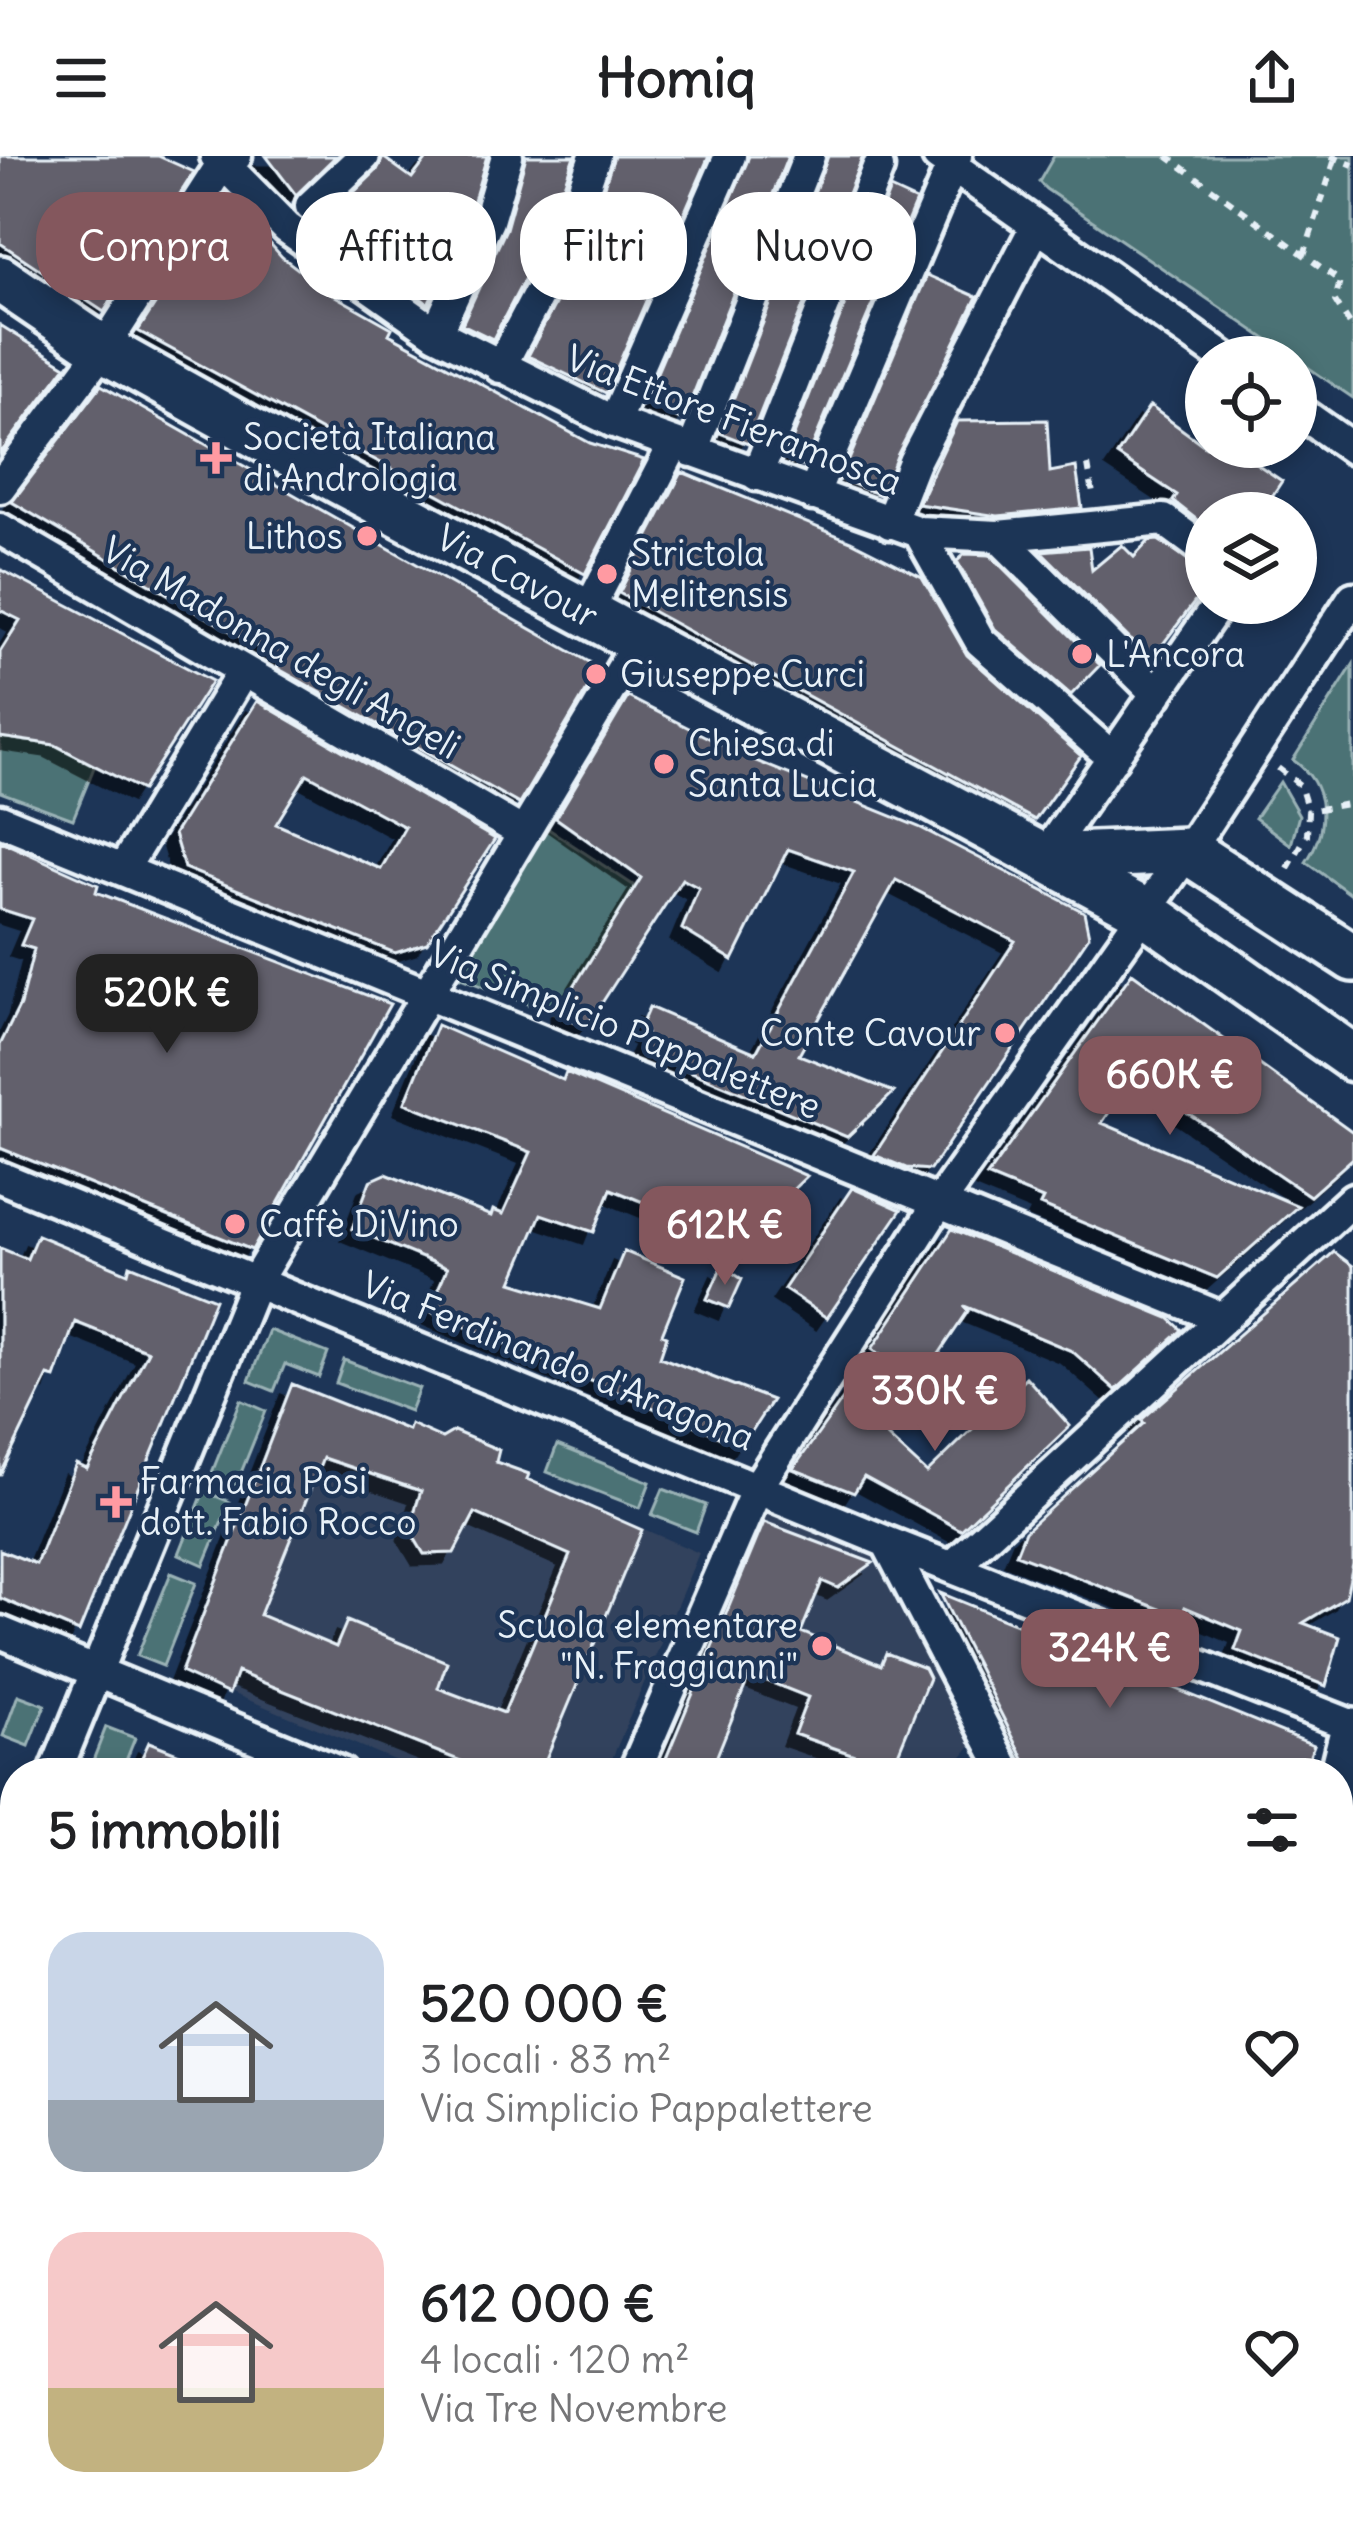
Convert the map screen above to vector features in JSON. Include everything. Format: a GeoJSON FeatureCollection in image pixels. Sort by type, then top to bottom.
{"type":"FeatureCollection","features":[{"type":"Feature","properties":{"kind":"street"},"geometry":{"type":"LineString","coordinates":[[326,192],[364,156]]}},
{"type":"Feature","properties":{"kind":"street"},"geometry":{"type":"LineString","coordinates":[[436,333],[488,221],[507,156]]}},
{"type":"Feature","properties":{"kind":"street"},"geometry":{"type":"LineString","coordinates":[[500,367],[563,248],[595,156]]}},
{"type":"Feature","properties":{"kind":"street"},"geometry":{"type":"LineString","coordinates":[[614,422],[730,156]]}},
{"type":"Feature","properties":{"kind":"street"},"geometry":{"type":"LineString","coordinates":[[586,615],[683,448],[809,156]]}},
{"type":"Feature","properties":{"kind":"street"},"geometry":{"type":"LineString","coordinates":[[0,487],[103,349],[224,160]]}},
{"type":"Feature","properties":{"kind":"street","name":"Via Ettore Fieramosca"},"geometry":{"type":"LineString","coordinates":[[224,160],[296,210]]}},
{"type":"Feature","properties":{"kind":"street"},"geometry":{"type":"LineString","coordinates":[[813,495],[949,160],[1192,336]]}},
{"type":"Feature","properties":{"kind":"street"},"geometry":{"type":"LineString","coordinates":[[758,475],[880,163]]}},
{"type":"Feature","properties":{"kind":"street"},"geometry":{"type":"LineString","coordinates":[[1036,226],[914,462],[905,527],[980,641],[1113,758]]}},
{"type":"Feature","properties":{"kind":"street","name":"Via Cavour"},"geometry":{"type":"LineString","coordinates":[[0,279],[103,349],[637,644],[1144,910],[1353,1058]]}},
{"type":"Feature","properties":{"kind":"street","name":"Via Ettore Fieramosca"},"geometry":{"type":"LineString","coordinates":[[399,300],[436,333],[614,422],[905,527],[998,536],[1164,520],[1185,536]]}},
{"type":"Feature","properties":{"kind":"street"},"geometry":{"type":"LineString","coordinates":[[1317,424],[1353,449]]}},
{"type":"Feature","properties":{"kind":"street","name":"Via Madonna degli Angeli"},"geometry":{"type":"LineString","coordinates":[[0,529],[524,833]]}},
{"type":"Feature","properties":{"kind":"street"},"geometry":{"type":"LineString","coordinates":[[998,536],[1156,694]]}},
{"type":"Feature","properties":{"kind":"street"},"geometry":{"type":"LineString","coordinates":[[640,1758],[758,1486],[940,1201],[1188,851],[1353,598]]}},
{"type":"Feature","properties":{"kind":"street"},"geometry":{"type":"LineString","coordinates":[[1044,857],[1204,624]]}},
{"type":"Feature","properties":{"kind":"street"},"geometry":{"type":"LineString","coordinates":[[61,1758],[257,1280],[637,644]]}},
{"type":"Feature","properties":{"kind":"street"},"geometry":{"type":"LineString","coordinates":[[124,868],[242,673]]}},
{"type":"Feature","properties":{"kind":"street","name":"Via Simplicio Pappalettere"},"geometry":{"type":"LineString","coordinates":[[0,820],[429,991],[1219,1317]]}},
{"type":"Feature","properties":{"kind":"street"},"geometry":{"type":"LineString","coordinates":[[1044,857],[1188,851],[1353,958]]}},
{"type":"Feature","properties":{"kind":"street","name":"Via Ferdinando d'Aragona"},"geometry":{"type":"LineString","coordinates":[[0,1177],[1353,1729]]}},
{"type":"Feature","properties":{"kind":"street"},"geometry":{"type":"LineString","coordinates":[[952,1567],[1219,1317],[1353,1199]]}},
{"type":"Feature","properties":{"kind":"street"},"geometry":{"type":"LineString","coordinates":[[887,1542],[999,1758]]}},
{"type":"Feature","properties":{"kind":"street"},"geometry":{"type":"LineString","coordinates":[[0,1632],[305,1758]]}},
{"type":"Feature","properties":{"kind":"path"},"geometry":{"type":"LineString","coordinates":[[1167,156],[1340,281],[1336,301],[1353,329]]}},
{"type":"Feature","properties":{"kind":"path"},"geometry":{"type":"LineString","coordinates":[[1304,255],[1333,157],[1353,165]]}},
{"type":"Feature","properties":{"kind":"path"},"geometry":{"type":"LineString","coordinates":[[1278,768],[1300,784],[1308,811],[1307,835],[1288,868]]}},
{"type":"Feature","properties":{"kind":"path"},"geometry":{"type":"LineString","coordinates":[[1308,811],[1353,803]]}},
{"type":"Feature","properties":{"kind":"shaded area"},"geometry":{"type":"Polygon","coordinates":[[[292,1384],[407,1429],[409,1424],[442,1438],[454,1431],[499,1450],[496,1462],[529,1474],[528,1479],[699,1553],[612,1758],[389,1758],[181,1672],[292,1384]]]}},
{"type":"Feature","properties":{"kind":"shaded area","name":"Scuola elementare \"N. Fraggianni\""},"geometry":{"type":"Polygon","coordinates":[[[766,1513],[885,1555],[979,1736],[961,1758],[665,1758],[766,1513]]]}},
{"type":"Feature","properties":{"kind":"green space"},"geometry":{"type":"Polygon","coordinates":[[[1054,156],[1353,156],[1353,398],[1317,373],[1317,336],[1262,336],[1039,182],[1054,156]]]}},
{"type":"Feature","properties":{"kind":"green space"},"geometry":{"type":"Polygon","coordinates":[[[1353,665],[1353,896],[1306,862],[1319,835],[1322,808],[1313,782],[1293,760],[1353,665]]]}},
{"type":"Feature","properties":{"kind":"green space"},"geometry":{"type":"Polygon","coordinates":[[[0,737],[55,745],[95,765],[73,819],[0,792],[0,737]]]}},
{"type":"Feature","properties":{"kind":"green space"},"geometry":{"type":"Polygon","coordinates":[[[1280,782],[1299,815],[1291,845],[1255,818],[1280,782]]]}},
{"type":"Feature","properties":{"kind":"green space"},"geometry":{"type":"Polygon","coordinates":[[[547,828],[636,887],[556,1015],[458,977],[547,828]]]}},
{"type":"Feature","properties":{"kind":"green space"},"geometry":{"type":"Polygon","coordinates":[[[269,1330],[328,1353],[319,1377],[285,1364],[274,1391],[249,1381],[269,1330]]]}},
{"type":"Feature","properties":{"kind":"green space"},"geometry":{"type":"Polygon","coordinates":[[[344,1360],[419,1388],[410,1411],[336,1383],[344,1360]]]}},
{"type":"Feature","properties":{"kind":"green space"},"geometry":{"type":"Polygon","coordinates":[[[241,1400],[266,1411],[236,1485],[211,1475],[241,1400]]]}},
{"type":"Feature","properties":{"kind":"green space"},"geometry":{"type":"Polygon","coordinates":[[[557,1445],[650,1482],[640,1508],[547,1472],[557,1445]]]}},
{"type":"Feature","properties":{"kind":"green space"},"geometry":{"type":"Polygon","coordinates":[[[663,1489],[706,1505],[696,1532],[652,1515],[663,1489]]]}},
{"type":"Feature","properties":{"kind":"green space"},"geometry":{"type":"Polygon","coordinates":[[[204,1491],[230,1502],[204,1565],[179,1554],[204,1491]]]}},
{"type":"Feature","properties":{"kind":"green space"},"geometry":{"type":"Polygon","coordinates":[[[171,1573],[196,1583],[163,1666],[137,1656],[171,1573]]]}},
{"type":"Feature","properties":{"kind":"green space"},"geometry":{"type":"Polygon","coordinates":[[[18,1695],[45,1705],[29,1746],[3,1736],[18,1695]]]}},
{"type":"Feature","properties":{"kind":"green space"},"geometry":{"type":"Polygon","coordinates":[[[106,1727],[135,1738],[127,1758],[94,1758],[106,1727]]]}},
{"type":"Feature","properties":{"kind":"building"},"geometry":{"type":"Polygon","coordinates":[[[0,156],[158,156],[194,172],[181,192],[36,192],[36,267],[0,243],[0,156]]]}},
{"type":"Feature","properties":{"kind":"building"},"geometry":{"type":"Polygon","coordinates":[[[266,156],[336,156],[296,192],[266,156]]]}},
{"type":"Feature","properties":{"kind":"building"},"geometry":{"type":"Polygon","coordinates":[[[429,156],[487,156],[476,192],[354,192],[377,170],[383,157],[412,178],[429,156]]]}},
{"type":"Feature","properties":{"kind":"building"},"geometry":{"type":"Polygon","coordinates":[[[526,156],[574,156],[562,192],[520,192],[520,288],[493,339],[462,324],[473,300],[496,300],[496,251],[526,156]]]}},
{"type":"Feature","properties":{"kind":"building"},"geometry":{"type":"Polygon","coordinates":[[[614,156],[709,156],[687,207],[687,192],[602,192],[614,156]]]}},
{"type":"Feature","properties":{"kind":"building"},"geometry":{"type":"Polygon","coordinates":[[[749,156],[788,156],[774,192],[734,192],[749,156]]]}},
{"type":"Feature","properties":{"kind":"building"},"geometry":{"type":"Polygon","coordinates":[[[828,156],[863,156],[849,192],[814,192],[828,156]]]}},
{"type":"Feature","properties":{"kind":"building"},"geometry":{"type":"Polygon","coordinates":[[[711,245],[711,300],[731,300],[683,420],[644,403],[711,245]]]}},
{"type":"Feature","properties":{"kind":"building"},"geometry":{"type":"Polygon","coordinates":[[[272,246],[296,268],[296,300],[342,300],[392,328],[389,334],[590,443],[644,460],[585,574],[138,331],[158,300],[272,300],[272,246]]]}},
{"type":"Feature","properties":{"kind":"building"},"geometry":{"type":"Polygon","coordinates":[[[927,275],[977,297],[880,495],[841,479],[927,275]]]}},
{"type":"Feature","properties":{"kind":"building"},"geometry":{"type":"Polygon","coordinates":[[[86,300],[112,300],[104,312],[86,300]]]}},
{"type":"Feature","properties":{"kind":"building"},"geometry":{"type":"Polygon","coordinates":[[[557,300],[646,300],[606,393],[528,356],[557,300]]]}},
{"type":"Feature","properties":{"kind":"building"},"geometry":{"type":"Polygon","coordinates":[[[772,300],[806,300],[748,444],[720,433],[772,300]]]}},
{"type":"Feature","properties":{"kind":"building"},"geometry":{"type":"Polygon","coordinates":[[[847,300],[874,300],[804,466],[785,458],[847,300]]]}},
{"type":"Feature","properties":{"kind":"building"},"geometry":{"type":"Polygon","coordinates":[[[0,325],[66,366],[0,454],[0,325]]]}},
{"type":"Feature","properties":{"kind":"building"},"geometry":{"type":"Polygon","coordinates":[[[101,385],[600,668],[519,804],[277,668],[281,661],[12,502],[101,385]]]}},
{"type":"Feature","properties":{"kind":"building"},"geometry":{"type":"Polygon","coordinates":[[[1150,406],[1185,432],[1185,468],[1263,468],[1282,481],[1275,492],[1185,492],[1185,510],[1173,501],[1177,495],[1117,455],[1150,406]]]}},
{"type":"Feature","properties":{"kind":"building"},"geometry":{"type":"Polygon","coordinates":[[[1047,420],[1050,472],[1076,467],[1082,508],[998,516],[918,504],[957,421],[1047,420]]]}},
{"type":"Feature","properties":{"kind":"building"},"geometry":{"type":"Polygon","coordinates":[[[682,472],[851,541],[922,577],[967,655],[1081,756],[1035,820],[619,593],[682,472]]]}},
{"type":"Feature","properties":{"kind":"building"},"geometry":{"type":"Polygon","coordinates":[[[1158,540],[1185,557],[1185,615],[1151,660],[1041,551],[1089,547],[1092,570],[1122,545],[1134,557],[1149,541],[1158,540]]]}},
{"type":"Feature","properties":{"kind":"building"},"geometry":{"type":"Polygon","coordinates":[[[965,554],[990,555],[1100,665],[1071,695],[995,629],[957,561],[965,554]]]}},
{"type":"Feature","properties":{"kind":"building"},"geometry":{"type":"Polygon","coordinates":[[[0,569],[212,681],[142,790],[55,745],[0,737],[0,652],[20,620],[0,610],[0,569]]]}},
{"type":"Feature","properties":{"kind":"building"},"geometry":{"type":"Polygon","coordinates":[[[628,697],[746,757],[919,827],[1084,912],[1089,936],[930,1170],[906,1168],[874,1155],[1015,941],[896,880],[799,1055],[894,1092],[847,1137],[639,1050],[646,1034],[639,1030],[649,1007],[756,1053],[854,872],[788,849],[733,960],[682,929],[699,888],[682,879],[587,1026],[562,1017],[562,1006],[641,878],[556,818],[628,697]]]}},
{"type":"Feature","properties":{"kind":"building"},"geometry":{"type":"Polygon","coordinates":[[[257,701],[495,839],[427,943],[395,953],[184,868],[174,834],[257,701]],[[307,774],[276,824],[381,869],[405,827],[307,774]]]}},
{"type":"Feature","properties":{"kind":"building"},"geometry":{"type":"Polygon","coordinates":[[[0,841],[98,885],[96,892],[390,1004],[252,1250],[0,1148],[0,1045],[20,1005],[34,949],[21,945],[32,919],[0,909],[0,841]]]}},
{"type":"Feature","properties":{"kind":"building"},"geometry":{"type":"Polygon","coordinates":[[[1132,973],[1353,1132],[1353,1158],[1310,1196],[1185,1111],[1188,1106],[1140,1066],[1102,1123],[1298,1206],[1217,1278],[1040,1205],[1043,1199],[987,1176],[1132,973]]]}},
{"type":"Feature","properties":{"kind":"building"},"geometry":{"type":"Polygon","coordinates":[[[437,1025],[563,1080],[566,1072],[807,1176],[784,1198],[774,1193],[756,1223],[746,1219],[737,1240],[611,1189],[594,1232],[541,1214],[512,1282],[600,1309],[624,1251],[685,1277],[662,1334],[667,1336],[660,1357],[772,1400],[742,1446],[429,1311],[447,1268],[352,1229],[370,1181],[386,1174],[491,1216],[493,1210],[503,1214],[531,1152],[405,1103],[437,1025]]]}},
{"type":"Feature","properties":{"kind":"building"},"geometry":{"type":"Polygon","coordinates":[[[852,1188],[901,1210],[827,1318],[784,1289],[852,1188]]]}},
{"type":"Feature","properties":{"kind":"building"},"geometry":{"type":"Polygon","coordinates":[[[952,1229],[1169,1318],[1182,1330],[1116,1390],[1072,1351],[964,1306],[968,1311],[920,1382],[872,1349],[952,1229]]]}},
{"type":"Feature","properties":{"kind":"building"},"geometry":{"type":"Polygon","coordinates":[[[37,1235],[128,1273],[130,1265],[215,1299],[79,1632],[0,1598],[0,1550],[36,1564],[76,1464],[87,1469],[148,1351],[75,1322],[55,1378],[48,1376],[0,1476],[0,1248],[27,1259],[37,1235]]]}},
{"type":"Feature","properties":{"kind":"building"},"geometry":{"type":"Polygon","coordinates":[[[1334,1252],[1353,1266],[1353,1564],[1346,1597],[1303,1623],[1340,1637],[1326,1686],[1235,1650],[1242,1631],[1185,1607],[1181,1617],[1016,1554],[1025,1531],[1144,1423],[1141,1420],[1334,1252]]]}},
{"type":"Feature","properties":{"kind":"building"},"geometry":{"type":"Polygon","coordinates":[[[722,1266],[742,1279],[729,1308],[707,1299],[722,1266]]]}},
{"type":"Feature","properties":{"kind":"building"},"geometry":{"type":"Polygon","coordinates":[[[1026,1377],[1070,1426],[961,1530],[864,1477],[854,1493],[793,1469],[853,1385],[896,1424],[887,1436],[927,1473],[1026,1377]]]}},
{"type":"Feature","properties":{"kind":"building"},"geometry":{"type":"Polygon","coordinates":[[[292,1384],[408,1430],[410,1424],[442,1438],[454,1431],[499,1450],[496,1462],[529,1474],[527,1479],[642,1530],[546,1758],[453,1758],[237,1672],[229,1694],[181,1672],[292,1384]],[[323,1458],[260,1615],[336,1647],[347,1621],[447,1662],[438,1688],[504,1713],[570,1555],[475,1513],[454,1553],[424,1554],[409,1529],[421,1491],[323,1458]]]}},
{"type":"Feature","properties":{"kind":"building"},"geometry":{"type":"Polygon","coordinates":[[[764,1522],[873,1563],[838,1588],[822,1581],[801,1632],[881,1665],[886,1653],[924,1668],[929,1678],[896,1758],[863,1758],[794,1734],[808,1697],[750,1674],[716,1758],[666,1758],[764,1522]]]}},
{"type":"Feature","properties":{"kind":"building"},"geometry":{"type":"Polygon","coordinates":[[[940,1593],[1314,1745],[1309,1758],[1023,1758],[940,1593]]]}},
{"type":"Feature","properties":{"kind":"building"},"geometry":{"type":"Polygon","coordinates":[[[149,1742],[190,1758],[142,1758],[149,1742]]]}},
{"type":"Feature","properties":{"kind":"place","name":"Società Italiana di Andrologia"},"geometry":{"type":"Point","coordinates":[216,458]}},
{"type":"Feature","properties":{"kind":"place","name":"Lithos"},"geometry":{"type":"Point","coordinates":[367,536]}},
{"type":"Feature","properties":{"kind":"place","name":"Strictola Melitensis"},"geometry":{"type":"Point","coordinates":[607,574]}},
{"type":"Feature","properties":{"kind":"place","name":"L'Ancora"},"geometry":{"type":"Point","coordinates":[1082,654]}},
{"type":"Feature","properties":{"kind":"place","name":"Giuseppe Curci"},"geometry":{"type":"Point","coordinates":[596,674]}},
{"type":"Feature","properties":{"kind":"place","name":"Chiesa di Santa Lucia"},"geometry":{"type":"Point","coordinates":[664,764]}},
{"type":"Feature","properties":{"kind":"place","name":"Conte Cavour"},"geometry":{"type":"Point","coordinates":[1005,1033]}},
{"type":"Feature","properties":{"kind":"place","name":"Caffè DiVino"},"geometry":{"type":"Point","coordinates":[235,1224]}},
{"type":"Feature","properties":{"kind":"place","name":"Farmacia Posi dott. Fabio Rocco"},"geometry":{"type":"Point","coordinates":[116,1502]}},
{"type":"Feature","properties":{"kind":"place","name":"Scuola elementare \"N. Fraggianni\""},"geometry":{"type":"Point","coordinates":[822,1646]}}]}
